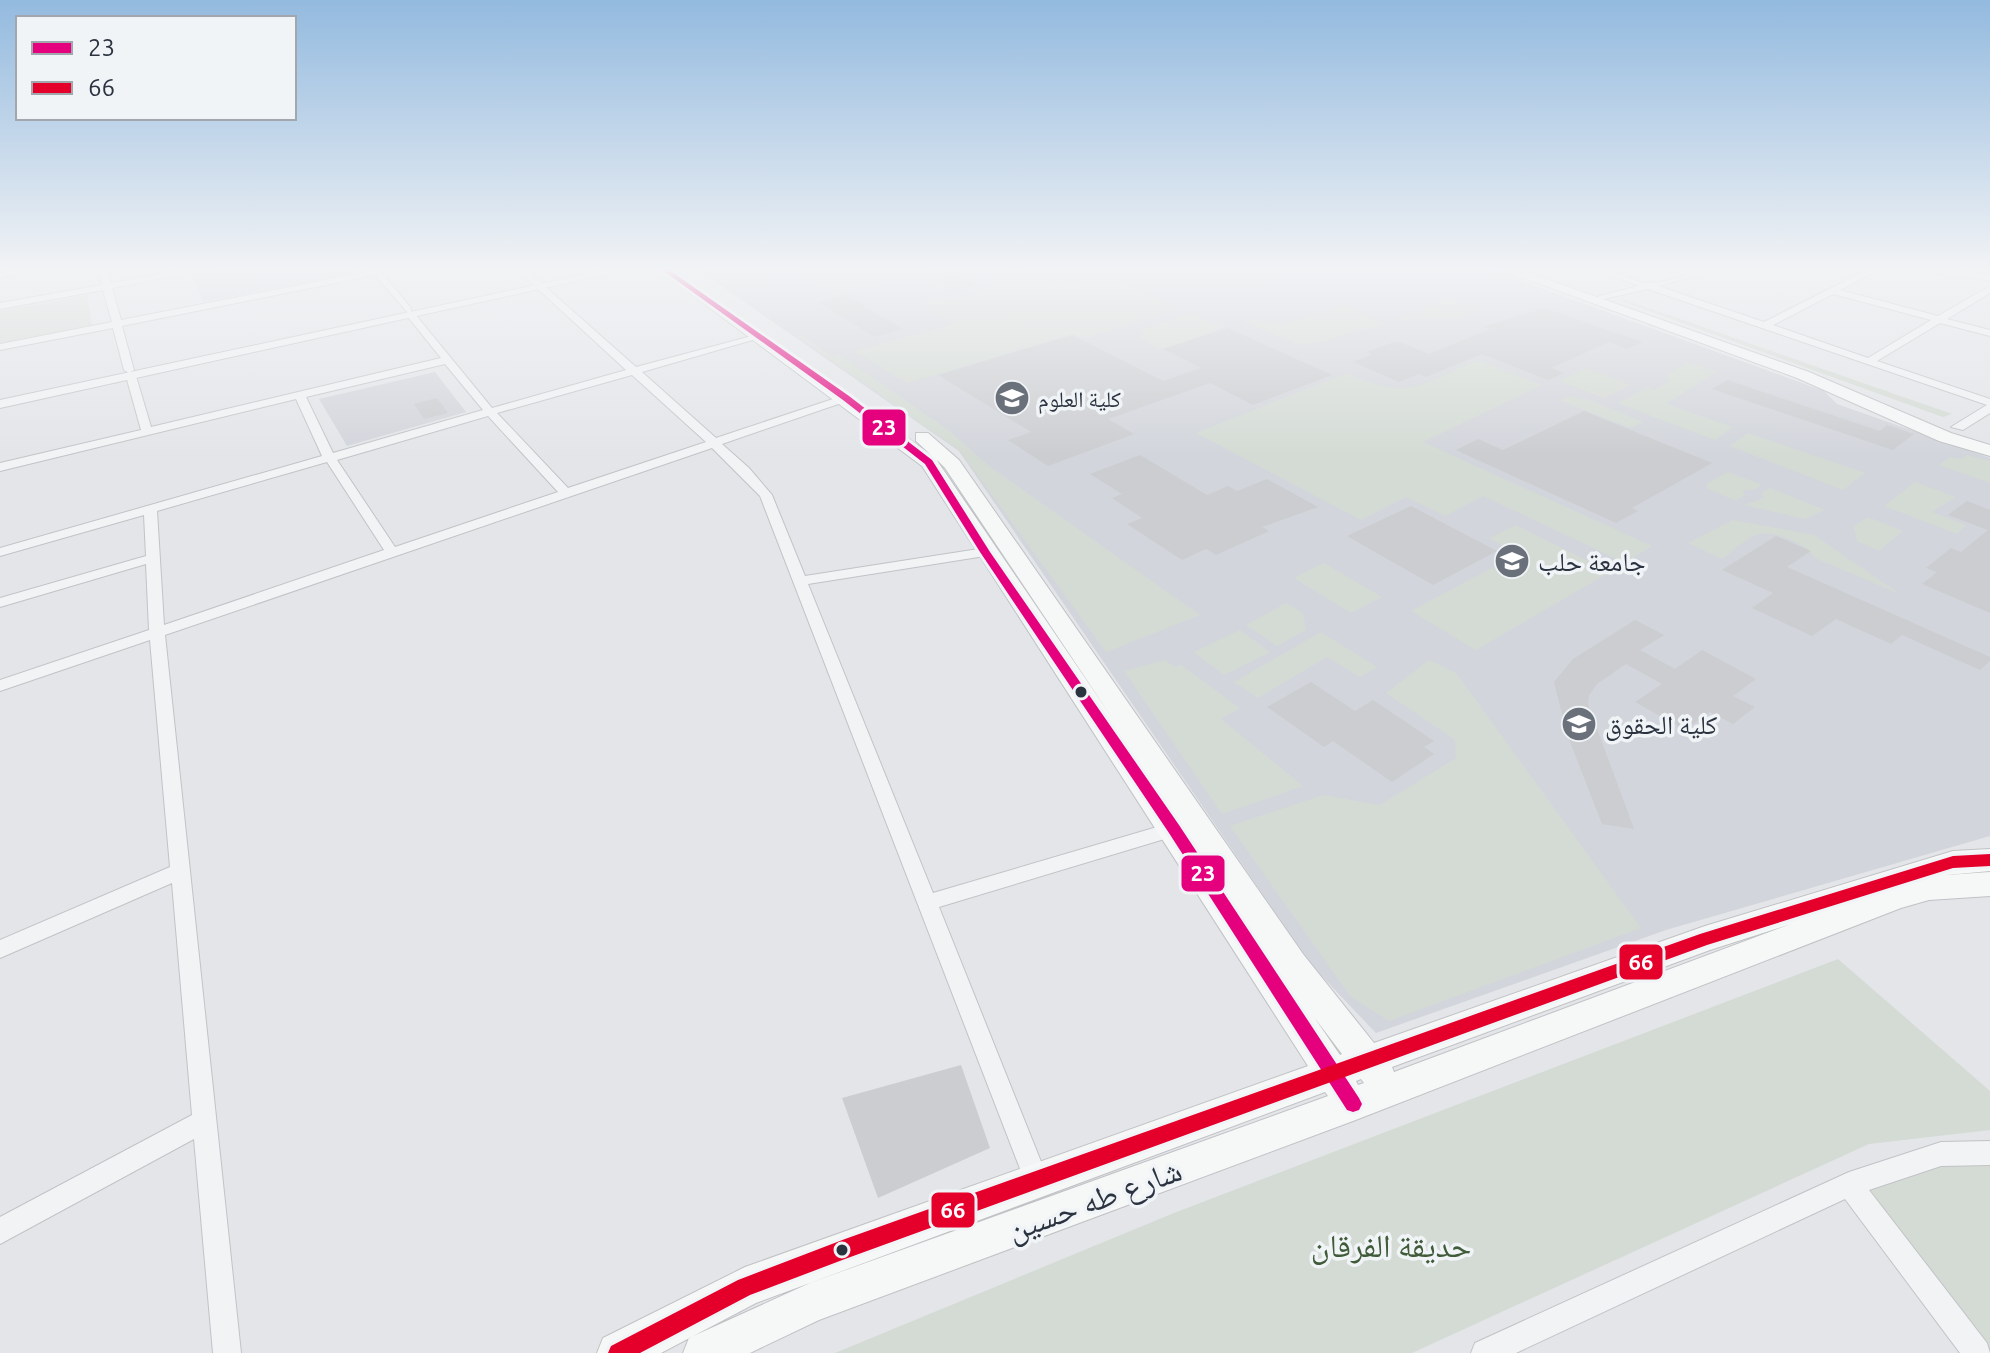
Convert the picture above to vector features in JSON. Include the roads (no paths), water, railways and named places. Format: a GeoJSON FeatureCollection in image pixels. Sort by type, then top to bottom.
{"type":"FeatureCollection","features":[{"type":"Feature","properties":{"kind":"main road"},"geometry":{"type":"LineString","coordinates":[[752,330],[924,438],[952,464],[1292,963],[1379,1076],[1893,899],[1929,888],[1990,884]]}},
{"type":"Feature","properties":{"kind":"main road"},"geometry":{"type":"LineString","coordinates":[[763,330],[929,462],[985,552],[1174,829],[1344,1090]]}},
{"type":"Feature","properties":{"kind":"main road"},"geometry":{"type":"LineString","coordinates":[[1678,330],[1803,375],[1934,430],[1968,433]]}},
{"type":"Feature","properties":{"kind":"main road"},"geometry":{"type":"LineString","coordinates":[[1689,330],[1968,433],[1990,451]]}},
{"type":"Feature","properties":{"kind":"main road","name":"شارع طه حسين"},"geometry":{"type":"LineString","coordinates":[[704,1353],[810,1303],[1379,1076],[1705,939],[1953,862],[1990,860]]}},
{"type":"Feature","properties":{"kind":"main road","name":"شارع طه حسين"},"geometry":{"type":"LineString","coordinates":[[618,1353],[745,1287],[1036,1179],[1344,1090]]}},
{"type":"Feature","properties":{"kind":"street"},"geometry":{"type":"LineString","coordinates":[[0,347],[86,330]]}},
{"type":"Feature","properties":{"kind":"street"},"geometry":{"type":"LineString","coordinates":[[119,330],[147,432]]}},
{"type":"Feature","properties":{"kind":"street"},"geometry":{"type":"LineString","coordinates":[[0,404],[327,330]]}},
{"type":"Feature","properties":{"kind":"street"},"geometry":{"type":"LineString","coordinates":[[424,330],[489,411],[565,492]]}},
{"type":"Feature","properties":{"kind":"street"},"geometry":{"type":"LineString","coordinates":[[589,330],[745,471],[766,495],[1036,1179]]}},
{"type":"Feature","properties":{"kind":"street"},"geometry":{"type":"LineString","coordinates":[[1776,330],[1988,407],[1968,433]]}},
{"type":"Feature","properties":{"kind":"street"},"geometry":{"type":"LineString","coordinates":[[1868,362],[1922,330]]}},
{"type":"Feature","properties":{"kind":"street"},"geometry":{"type":"LineString","coordinates":[[0,552],[759,335]]}},
{"type":"Feature","properties":{"kind":"street"},"geometry":{"type":"LineString","coordinates":[[0,467],[447,360]]}},
{"type":"Feature","properties":{"kind":"street"},"geometry":{"type":"LineString","coordinates":[[0,398],[130,373]]}},
{"type":"Feature","properties":{"kind":"street"},"geometry":{"type":"LineString","coordinates":[[300,395],[329,457],[392,552]]}},
{"type":"Feature","properties":{"kind":"street"},"geometry":{"type":"LineString","coordinates":[[0,686],[846,398]]}},
{"type":"Feature","properties":{"kind":"street"},"geometry":{"type":"LineString","coordinates":[[150,508],[157,632],[227,1353]]}},
{"type":"Feature","properties":{"kind":"street"},"geometry":{"type":"LineString","coordinates":[[801,581],[985,552]]}},
{"type":"Feature","properties":{"kind":"street"},"geometry":{"type":"LineString","coordinates":[[0,603],[153,558]]}},
{"type":"Feature","properties":{"kind":"street"},"geometry":{"type":"LineString","coordinates":[[927,903],[1174,829]]}},
{"type":"Feature","properties":{"kind":"street"},"geometry":{"type":"LineString","coordinates":[[0,949],[182,870]]}},
{"type":"Feature","properties":{"kind":"street"},"geometry":{"type":"LineString","coordinates":[[0,1231],[205,1121]]}},
{"type":"Feature","properties":{"kind":"street"},"geometry":{"type":"LineString","coordinates":[[1485,1353],[1849,1184],[1941,1154],[1990,1153]]}},
{"type":"Feature","properties":{"kind":"street"},"geometry":{"type":"LineString","coordinates":[[1849,1184],[1977,1353]]}},
{"type":"Feature","properties":{"kind":"place","name":"كلية العلوم"},"geometry":{"type":"Point","coordinates":[1012,398]}},
{"type":"Feature","properties":{"kind":"place","name":"جامعة حلب"},"geometry":{"type":"Point","coordinates":[1512,561]}},
{"type":"Feature","properties":{"kind":"place","name":"كلية الحقوق"},"geometry":{"type":"Point","coordinates":[1579,724]}},
{"type":"Feature","properties":{"kind":"park label","name":"حديقة الفرقان"},"geometry":{"type":"Point","coordinates":[1391,1245]}}]}
